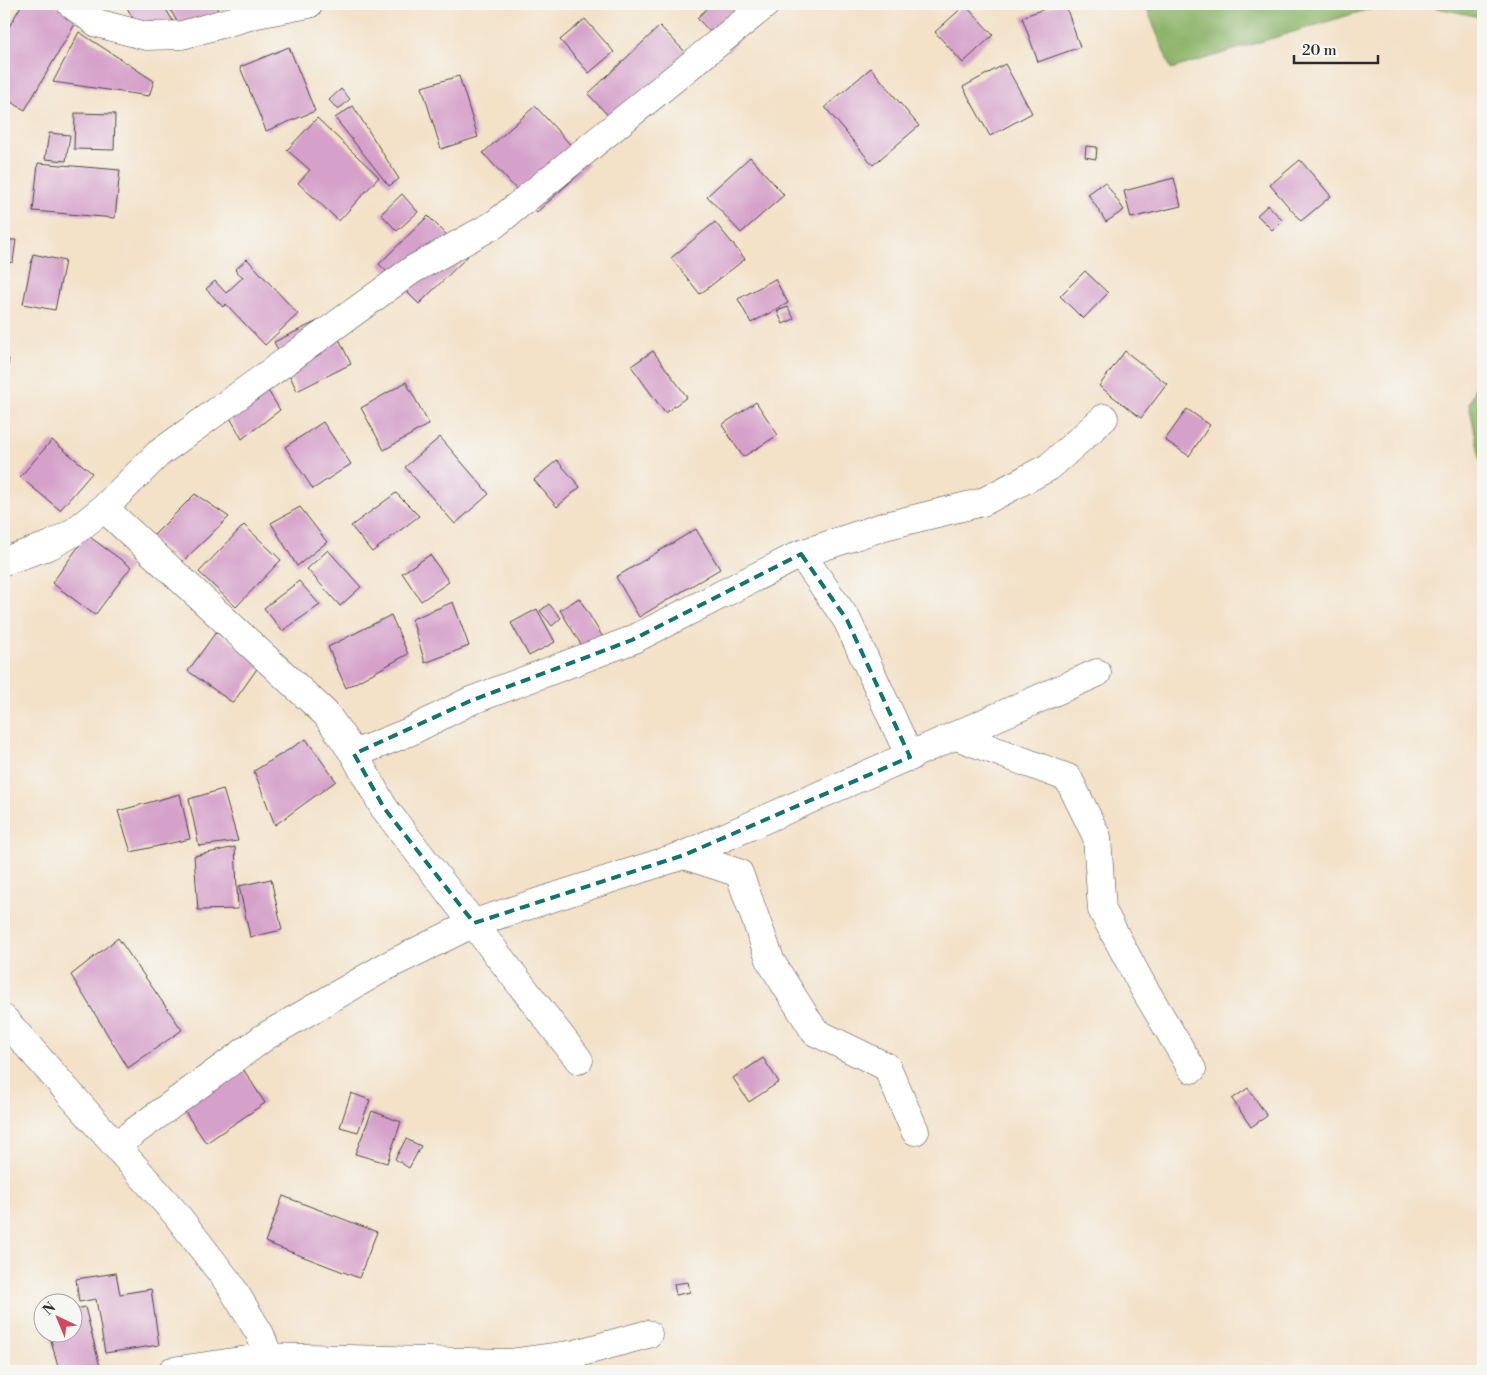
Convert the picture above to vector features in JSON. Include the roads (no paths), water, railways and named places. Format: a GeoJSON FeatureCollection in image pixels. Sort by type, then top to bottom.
{"type":"FeatureCollection","features":[{"type":"Feature","properties":{"kind":"street"},"geometry":{"type":"LineString","coordinates":[[71,4],[96,23],[146,36],[182,35],[257,14],[309,4]]}},
{"type":"Feature","properties":{"kind":"street"},"geometry":{"type":"LineString","coordinates":[[4,562],[51,545],[74,532],[104,508],[158,454],[412,270],[495,224],[766,4]]}},
{"type":"Feature","properties":{"kind":"street"},"geometry":{"type":"LineString","coordinates":[[354,754],[409,732],[470,701],[632,640],[801,554],[885,526],[983,502],[1049,467],[1104,418]]}},
{"type":"Feature","properties":{"kind":"street"},"geometry":{"type":"LineString","coordinates":[[104,508],[326,714],[354,754],[384,808],[580,1060]]}},
{"type":"Feature","properties":{"kind":"street"},"geometry":{"type":"LineString","coordinates":[[801,554],[847,620],[910,757]]}},
{"type":"Feature","properties":{"kind":"street"},"geometry":{"type":"LineString","coordinates":[[116,1145],[266,1036],[385,967],[474,923],[684,855],[910,757],[1096,673]]}},
{"type":"Feature","properties":{"kind":"street"},"geometry":{"type":"LineString","coordinates":[[956,736],[1068,778],[1097,837],[1102,910],[1142,985],[1192,1069]]}},
{"type":"Feature","properties":{"kind":"street"},"geometry":{"type":"LineString","coordinates":[[684,855],[739,873],[771,962],[815,1032],[887,1067],[915,1131]]}},
{"type":"Feature","properties":{"kind":"street"},"geometry":{"type":"LineString","coordinates":[[4,1019],[176,1214],[229,1284],[260,1334],[271,1364]]}},
{"type":"Feature","properties":{"kind":"street"},"geometry":{"type":"LineString","coordinates":[[172,1371],[271,1364],[509,1362],[575,1354],[648,1334]]}}]}
